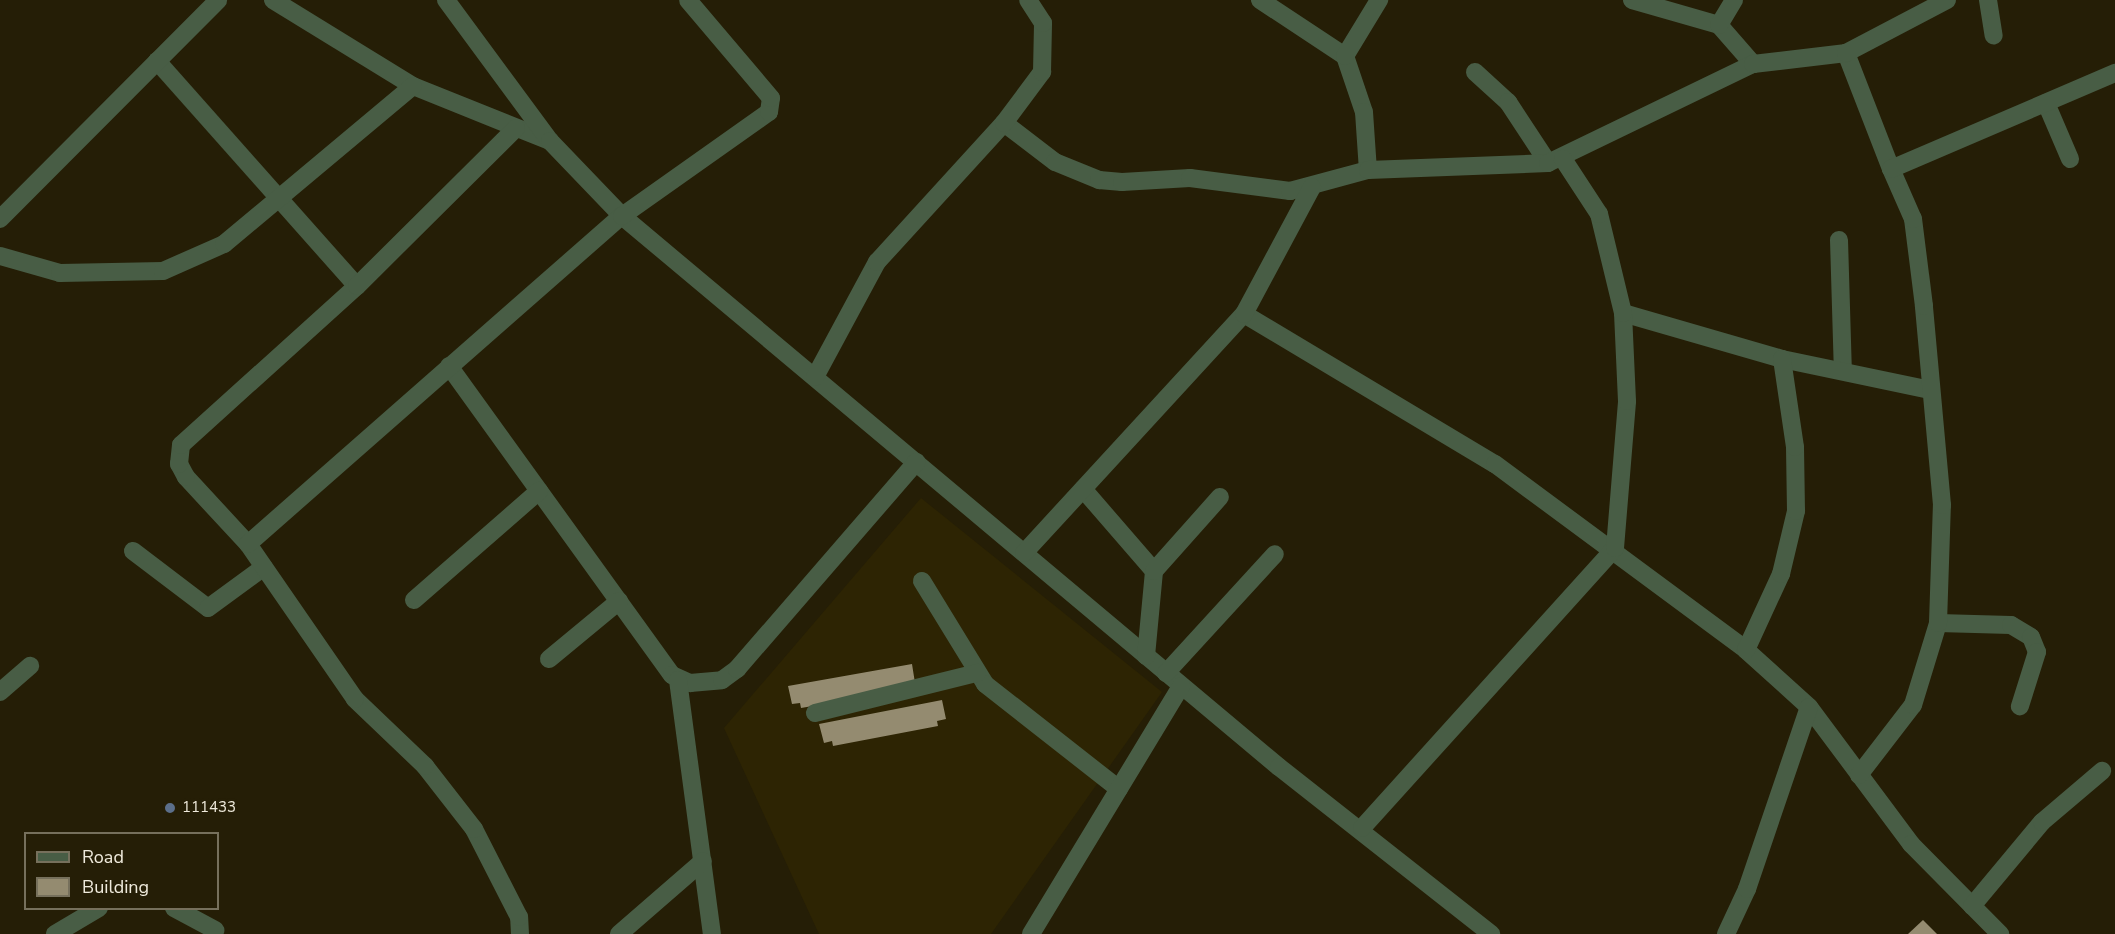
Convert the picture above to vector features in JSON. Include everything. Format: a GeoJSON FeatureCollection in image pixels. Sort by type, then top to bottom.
{"type":"FeatureCollection","features":[{"type":"Feature","properties":{"kind":"street"},"geometry":{"type":"LineString","coordinates":[[0,219],[218,0]]}},
{"type":"Feature","properties":{"kind":"street"},"geometry":{"type":"LineString","coordinates":[[273,0],[413,86],[550,141]]}},
{"type":"Feature","properties":{"kind":"street"},"geometry":{"type":"LineString","coordinates":[[446,0],[550,141],[622,216],[1181,686],[1362,828],[1491,934]]}},
{"type":"Feature","properties":{"kind":"street"},"geometry":{"type":"LineString","coordinates":[[248,544],[622,216],[772,105],[709,7],[688,0]]}},
{"type":"Feature","properties":{"kind":"street"},"geometry":{"type":"LineString","coordinates":[[815,377],[877,262],[1004,123],[1042,72],[1043,23],[1028,0]]}},
{"type":"Feature","properties":{"kind":"street"},"geometry":{"type":"LineString","coordinates":[[1260,0],[1345,56],[1364,112],[1368,170]]}},
{"type":"Feature","properties":{"kind":"street"},"geometry":{"type":"LineString","coordinates":[[1345,56],[1379,0]]}},
{"type":"Feature","properties":{"kind":"street"},"geometry":{"type":"LineString","coordinates":[[1632,0],[1719,25],[1753,64]]}},
{"type":"Feature","properties":{"kind":"street"},"geometry":{"type":"LineString","coordinates":[[1719,25],[1734,0]]}},
{"type":"Feature","properties":{"kind":"street"},"geometry":{"type":"LineString","coordinates":[[1004,123],[1055,162],[1099,180],[1167,177],[1266,189],[1312,188],[1368,170],[1555,161],[1753,64],[1846,53],[1947,0]]}},
{"type":"Feature","properties":{"kind":"street"},"geometry":{"type":"LineString","coordinates":[[1988,0],[1994,36]]}},
{"type":"Feature","properties":{"kind":"street"},"geometry":{"type":"LineString","coordinates":[[1846,53],[1913,219],[1942,505],[1938,623],[1913,705],[1859,775]]}},
{"type":"Feature","properties":{"kind":"street"},"geometry":{"type":"LineString","coordinates":[[157,62],[280,194],[357,286]]}},
{"type":"Feature","properties":{"kind":"street"},"geometry":{"type":"LineString","coordinates":[[1362,828],[1615,548],[1627,401],[1623,313],[1599,214],[1508,102],[1475,72]]}},
{"type":"Feature","properties":{"kind":"street"},"geometry":{"type":"LineString","coordinates":[[1892,169],[2115,73]]}},
{"type":"Feature","properties":{"kind":"street"},"geometry":{"type":"LineString","coordinates":[[0,256],[60,273],[163,271],[224,244],[280,194],[413,86]]}},
{"type":"Feature","properties":{"kind":"street"},"geometry":{"type":"LineString","coordinates":[[2046,103],[2070,159]]}},
{"type":"Feature","properties":{"kind":"street"},"geometry":{"type":"LineString","coordinates":[[516,128],[357,286],[180,445],[179,464],[186,477],[248,544],[355,699],[425,766],[474,829],[519,917],[520,934]]}},
{"type":"Feature","properties":{"kind":"street"},"geometry":{"type":"LineString","coordinates":[[1024,553],[1244,314],[1312,188]]}},
{"type":"Feature","properties":{"kind":"street"},"geometry":{"type":"LineString","coordinates":[[1839,240],[1843,371]]}},
{"type":"Feature","properties":{"kind":"street"},"geometry":{"type":"LineString","coordinates":[[1623,313],[1782,359],[1931,390]]}},
{"type":"Feature","properties":{"kind":"street"},"geometry":{"type":"LineString","coordinates":[[1244,314],[1495,464],[1615,548],[1746,650],[1809,707],[1911,844],[2000,934]]}},
{"type":"Feature","properties":{"kind":"street"},"geometry":{"type":"LineString","coordinates":[[1746,650],[1782,574],[1796,511],[1795,447],[1782,359]]}},
{"type":"Feature","properties":{"kind":"street"},"geometry":{"type":"LineString","coordinates":[[449,366],[678,680],[712,934]]}},
{"type":"Feature","properties":{"kind":"street"},"geometry":{"type":"LineString","coordinates":[[678,680],[713,682],[737,669],[916,462]]}},
{"type":"Feature","properties":{"kind":"street"},"geometry":{"type":"LineString","coordinates":[[1083,489],[1154,571]]}},
{"type":"Feature","properties":{"kind":"street"},"geometry":{"type":"LineString","coordinates":[[414,600],[539,491]]}},
{"type":"Feature","properties":{"kind":"street"},"geometry":{"type":"LineString","coordinates":[[1146,656],[1154,571],[1220,497]]}},
{"type":"Feature","properties":{"kind":"street"},"geometry":{"type":"LineString","coordinates":[[133,551],[208,608],[264,567]]}},
{"type":"Feature","properties":{"kind":"street"},"geometry":{"type":"LineString","coordinates":[[1166,673],[1275,554]]}},
{"type":"Feature","properties":{"kind":"street"},"geometry":{"type":"LineString","coordinates":[[922,581],[977,673],[1119,789]]}},
{"type":"Feature","properties":{"kind":"street"},"geometry":{"type":"LineString","coordinates":[[549,659],[619,601]]}},
{"type":"Feature","properties":{"kind":"street"},"geometry":{"type":"LineString","coordinates":[[1938,623],[2011,625],[2031,637],[2037,652],[2020,706]]}},
{"type":"Feature","properties":{"kind":"street"},"geometry":{"type":"LineString","coordinates":[[0,692],[30,666]]}},
{"type":"Feature","properties":{"kind":"street"},"geometry":{"type":"LineString","coordinates":[[815,713],[977,673]]}},
{"type":"Feature","properties":{"kind":"street"},"geometry":{"type":"LineString","coordinates":[[1031,934],[1181,686]]}},
{"type":"Feature","properties":{"kind":"street"},"geometry":{"type":"LineString","coordinates":[[1726,934],[1747,889],[1809,707]]}},
{"type":"Feature","properties":{"kind":"street"},"geometry":{"type":"LineString","coordinates":[[1972,906],[2042,822],[2102,771]]}},
{"type":"Feature","properties":{"kind":"street"},"geometry":{"type":"LineString","coordinates":[[619,934],[703,861]]}},
{"type":"Feature","properties":{"kind":"street"},"geometry":{"type":"LineString","coordinates":[[55,934],[97,910]]}},
{"type":"Feature","properties":{"kind":"street"},"geometry":{"type":"LineString","coordinates":[[176,910],[217,933]]}},
{"type":"Feature","properties":{"kind":"shaded area"},"geometry":{"type":"Polygon","coordinates":[[[921,498],[1162,692],[991,934],[819,934],[724,728],[921,498]]]}},
{"type":"Feature","properties":{"kind":"building"},"geometry":{"type":"Polygon","coordinates":[[[912,664],[915,683],[907,690],[801,708],[800,703],[792,704],[788,686],[912,664]]]}},
{"type":"Feature","properties":{"kind":"building"},"geometry":{"type":"Polygon","coordinates":[[[942,700],[946,719],[937,721],[938,726],[833,746],[832,741],[824,743],[819,724],[942,700]]]}},
{"type":"Feature","properties":{"kind":"building"},"geometry":{"type":"Polygon","coordinates":[[[1923,920],[1937,934],[1908,934],[1923,920]]]}},
{"type":"Feature","properties":{"kind":"place","name":"111433"},"geometry":{"type":"Point","coordinates":[170,808]}}]}
